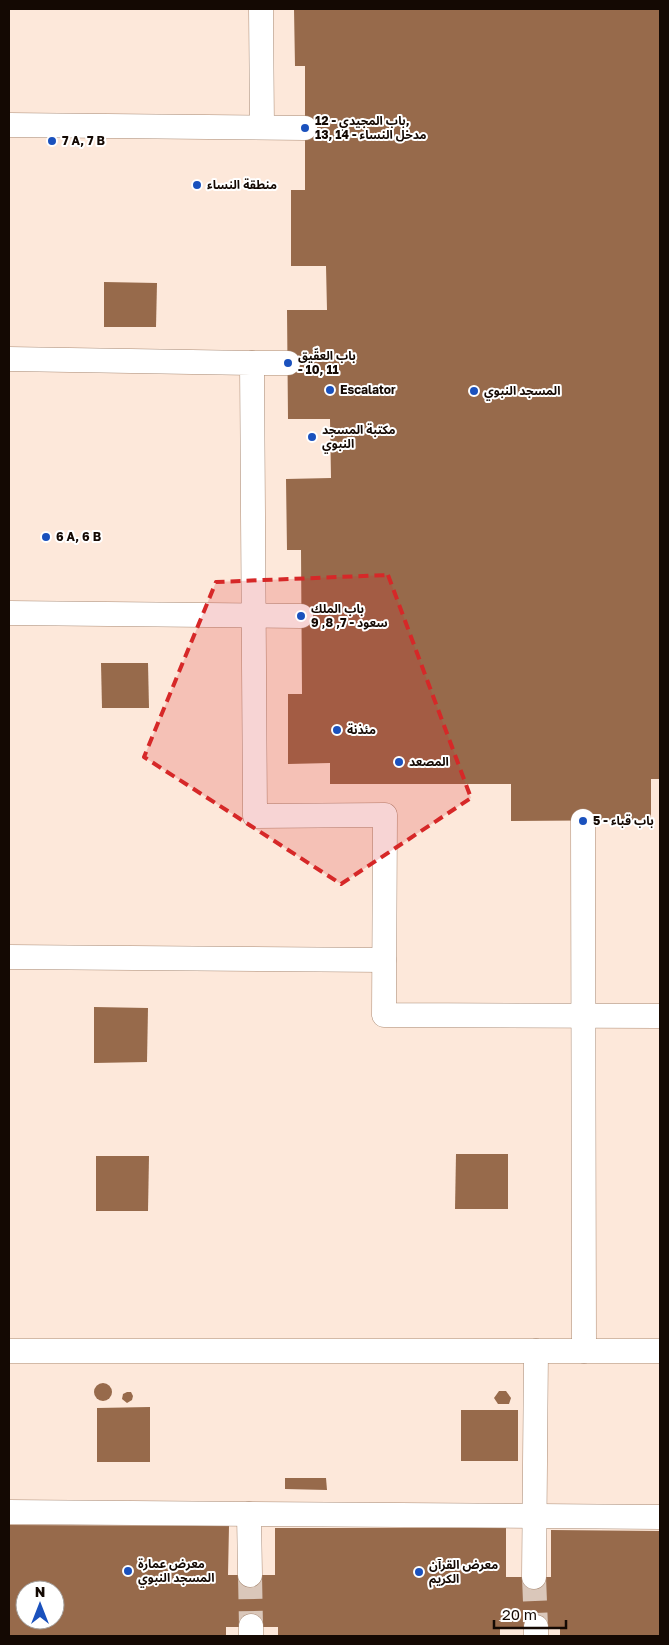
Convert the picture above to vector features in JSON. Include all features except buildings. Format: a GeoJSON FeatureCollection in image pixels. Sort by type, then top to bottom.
{"type":"FeatureCollection","features":[{"type":"Feature","properties":{"kind":"street"},"geometry":{"type":"LineString","coordinates":[[261,9],[262,127]]}},
{"type":"Feature","properties":{"kind":"street"},"geometry":{"type":"LineString","coordinates":[[9,125],[305,128]]}},
{"type":"Feature","properties":{"kind":"street"},"geometry":{"type":"LineString","coordinates":[[9,359],[288,363]]}},
{"type":"Feature","properties":{"kind":"street"},"geometry":{"type":"LineString","coordinates":[[252,363],[255,816],[385,815],[384,1015],[660,1016]]}},
{"type":"Feature","properties":{"kind":"street"},"geometry":{"type":"LineString","coordinates":[[9,613],[301,616]]}},
{"type":"Feature","properties":{"kind":"street"},"geometry":{"type":"LineString","coordinates":[[583,821],[584,1351]]}},
{"type":"Feature","properties":{"kind":"street"},"geometry":{"type":"LineString","coordinates":[[9,957],[384,960]]}},
{"type":"Feature","properties":{"kind":"street"},"geometry":{"type":"LineString","coordinates":[[9,1351],[660,1351]]}},
{"type":"Feature","properties":{"kind":"street"},"geometry":{"type":"LineString","coordinates":[[534,1577],[536,1351]]}},
{"type":"Feature","properties":{"kind":"street"},"geometry":{"type":"LineString","coordinates":[[9,1512],[660,1517]]}},
{"type":"Feature","properties":{"kind":"street"},"geometry":{"type":"LineString","coordinates":[[249,1514],[250,1575]]}},
{"type":"Feature","properties":{"kind":"highlighted area"},"geometry":{"type":"Polygon","coordinates":[[[388,575],[471,798],[341,884],[144,757],[216,582],[388,575]]]}},
{"type":"Feature","properties":{"kind":"tunnel"},"geometry":{"type":"LineString","coordinates":[[250,1575],[251,1626]]}},
{"type":"Feature","properties":{"kind":"tunnel"},"geometry":{"type":"LineString","coordinates":[[534,1577],[536,1627]]}},
{"type":"Feature","properties":{"kind":"place","name":"باب المجيدي - 12, 13, 14 - مدخل النساء"},"geometry":{"type":"Point","coordinates":[305,128]}},
{"type":"Feature","properties":{"kind":"place","name":"7 A, 7 B"},"geometry":{"type":"Point","coordinates":[52,141]}},
{"type":"Feature","properties":{"kind":"place","name":"منطقة النساء"},"geometry":{"type":"Point","coordinates":[197,185]}},
{"type":"Feature","properties":{"kind":"place","name":"باب العقّيق - 10, 11"},"geometry":{"type":"Point","coordinates":[288,363]}},
{"type":"Feature","properties":{"kind":"place","name":"Escalator"},"geometry":{"type":"Point","coordinates":[330,390]}},
{"type":"Feature","properties":{"kind":"place","name":"المسجد النبوي"},"geometry":{"type":"Point","coordinates":[474,391]}},
{"type":"Feature","properties":{"kind":"place","name":"مكتبة المسجد النبوي"},"geometry":{"type":"Point","coordinates":[312,437]}},
{"type":"Feature","properties":{"kind":"place","name":"6 A, 6 B"},"geometry":{"type":"Point","coordinates":[46,537]}},
{"type":"Feature","properties":{"kind":"place","name":"باب الملك سعود - 7, 8, 9"},"geometry":{"type":"Point","coordinates":[301,616]}},
{"type":"Feature","properties":{"kind":"place","name":"مئذنة"},"geometry":{"type":"Point","coordinates":[337,730]}},
{"type":"Feature","properties":{"kind":"place","name":"المصعد"},"geometry":{"type":"Point","coordinates":[399,762]}},
{"type":"Feature","properties":{"kind":"place","name":"باب قباء - 5"},"geometry":{"type":"Point","coordinates":[583,821]}},
{"type":"Feature","properties":{"kind":"place","name":"معرض عمارة المسجد النبوي"},"geometry":{"type":"Point","coordinates":[128,1571]}},
{"type":"Feature","properties":{"kind":"place","name":"معرض القرآن الكريم"},"geometry":{"type":"Point","coordinates":[419,1572]}}]}
